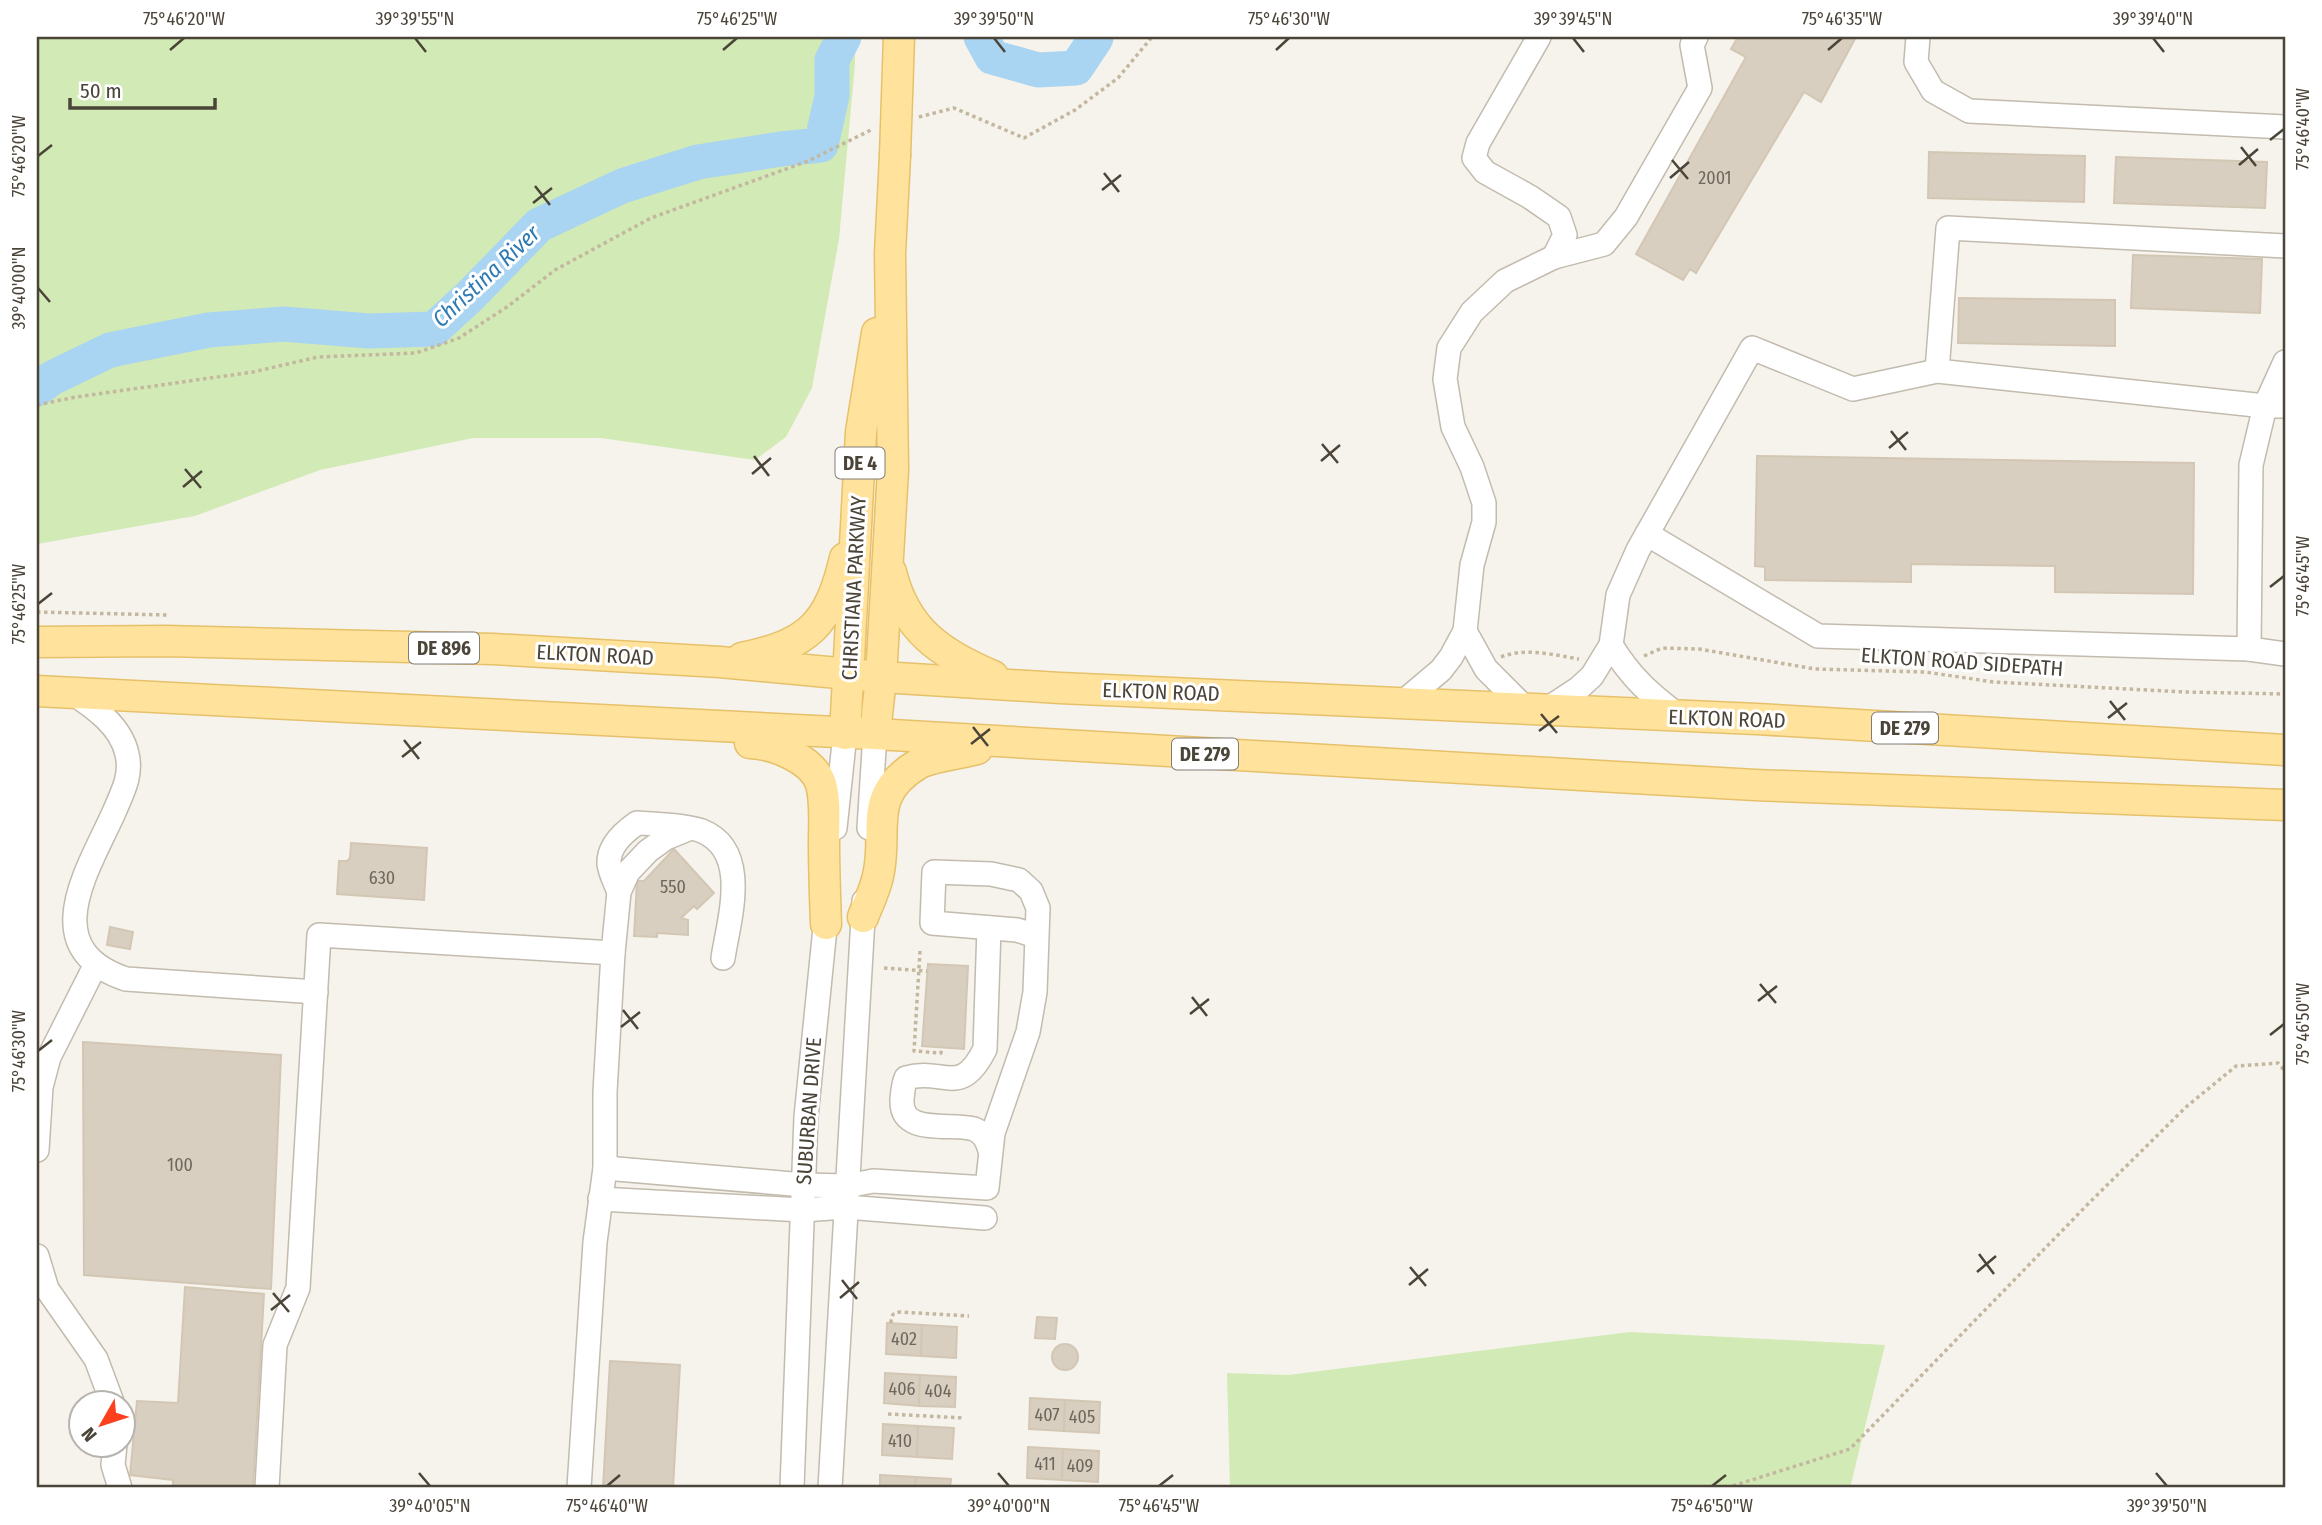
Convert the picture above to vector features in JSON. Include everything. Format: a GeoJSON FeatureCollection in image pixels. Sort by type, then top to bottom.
{"type":"FeatureCollection","features":[{"type":"Feature","properties":{"kind":"main road","name":"DE 4"},"geometry":{"type":"LineString","coordinates":[[890,253],[899,37]]}},
{"type":"Feature","properties":{"kind":"main road","name":"CHRISTIANA PARKWAY"},"geometry":{"type":"LineString","coordinates":[[845,734],[862,432],[890,253]]}},
{"type":"Feature","properties":{"kind":"main road","name":"CHRISTIANA PARKWAY"},"geometry":{"type":"LineString","coordinates":[[875,734],[881,677],[893,470],[890,253]]}},
{"type":"Feature","properties":{"kind":"main road"},"geometry":{"type":"LineString","coordinates":[[720,662],[768,652],[792,643],[806,635],[819,622],[835,592],[858,496]]}},
{"type":"Feature","properties":{"kind":"main road"},"geometry":{"type":"LineString","coordinates":[[888,562],[901,604],[929,640],[956,660],[1016,685]]}},
{"type":"Feature","properties":{"kind":"main road","name":"ELKTON ROAD"},"geometry":{"type":"LineString","coordinates":[[37,642],[180,642],[493,649],[720,662],[881,677],[1016,685],[1770,720],[2285,750]]}},
{"type":"Feature","properties":{"kind":"main road"},"geometry":{"type":"LineString","coordinates":[[37,691],[875,734]]}},
{"type":"Feature","properties":{"kind":"main road"},"geometry":{"type":"LineString","coordinates":[[579,720],[615,736],[764,743],[802,760],[820,782],[824,803],[826,924]]}},
{"type":"Feature","properties":{"kind":"main road","name":"DE 279"},"geometry":{"type":"LineString","coordinates":[[875,734],[1755,785],[2285,805]]}},
{"type":"Feature","properties":{"kind":"main road"},"geometry":{"type":"LineString","coordinates":[[863,917],[879,875],[882,813],[886,798],[898,780],[920,762],[1004,742]]}},
{"type":"Feature","properties":{"kind":"street"},"geometry":{"type":"LineString","coordinates":[[1539,37],[1478,143],[1474,158],[1485,172],[1559,217],[1565,235],[1554,257]]}},
{"type":"Feature","properties":{"kind":"street"},"geometry":{"type":"LineString","coordinates":[[1402,703],[1441,670],[1465,631],[1472,565],[1484,522],[1484,503],[1472,467],[1453,427],[1445,379],[1449,348],[1472,312],[1505,281],[1554,257],[1604,244],[1626,217],[1700,88],[1692,45],[1696,37]]}},
{"type":"Feature","properties":{"kind":"street"},"geometry":{"type":"LineString","coordinates":[[1918,37],[1916,62],[1933,91],[1969,111],[2285,127]]}},
{"type":"Feature","properties":{"kind":"street"},"geometry":{"type":"LineString","coordinates":[[1937,371],[1948,228],[2285,246]]}},
{"type":"Feature","properties":{"kind":"street"},"geometry":{"type":"LineString","coordinates":[[1465,631],[1486,669],[1536,709],[1579,688],[1592,676],[1611,645],[1618,595],[1638,550],[1752,348],[1853,389],[1937,371],[2275,406]]}},
{"type":"Feature","properties":{"kind":"street"},"geometry":{"type":"LineString","coordinates":[[2249,649],[2252,465],[2275,406],[2285,362]]}},
{"type":"Feature","properties":{"kind":"street"},"geometry":{"type":"LineString","coordinates":[[1647,534],[1818,636],[2249,649],[2285,654]]}},
{"type":"Feature","properties":{"kind":"street"},"geometry":{"type":"LineString","coordinates":[[1611,645],[1642,687],[1680,717]]}},
{"type":"Feature","properties":{"kind":"street"},"geometry":{"type":"LineString","coordinates":[[71,692],[103,715],[119,735],[128,754],[129,778],[78,894],[73,921],[78,943],[96,964],[110,974],[126,979],[316,992]]}},
{"type":"Feature","properties":{"kind":"street","name":"SUBURBAN DRIVE"},"geometry":{"type":"LineString","coordinates":[[792,1488],[806,1116],[845,734]]}},
{"type":"Feature","properties":{"kind":"street","name":"SUBURBAN DRIVE"},"geometry":{"type":"LineString","coordinates":[[830,1488],[875,734]]}},
{"type":"Feature","properties":{"kind":"street"},"geometry":{"type":"LineString","coordinates":[[579,1488],[595,1242],[605,1168],[605,1091],[619,892],[609,865],[612,850],[624,833],[637,823],[699,829],[723,848],[733,872],[723,958]]}},
{"type":"Feature","properties":{"kind":"street"},"geometry":{"type":"LineString","coordinates":[[600,1199],[802,1210],[846,1197],[873,1181],[987,1188],[993,1133],[1028,1032],[1035,992],[1037,936],[1038,908],[1031,891],[1019,880],[991,874],[934,872],[932,923],[1017,930],[1037,936]]}},
{"type":"Feature","properties":{"kind":"street"},"geometry":{"type":"LineString","coordinates":[[989,928],[985,1049],[976,1066],[966,1076],[950,1079],[915,1075],[906,1078],[902,1108],[909,1119],[921,1125],[975,1129],[985,1137],[990,1150]]}},
{"type":"Feature","properties":{"kind":"street"},"geometry":{"type":"LineString","coordinates":[[267,1488],[275,1345],[298,1288],[319,935],[613,953]]}},
{"type":"Feature","properties":{"kind":"street"},"geometry":{"type":"LineString","coordinates":[[37,1150],[41,1087],[49,1057],[96,964]]}},
{"type":"Feature","properties":{"kind":"street"},"geometry":{"type":"LineString","coordinates":[[605,1168],[804,1185],[846,1197],[985,1219]]}},
{"type":"Feature","properties":{"kind":"street"},"geometry":{"type":"LineString","coordinates":[[37,1256],[47,1289],[96,1359],[106,1388]]}},
{"type":"Feature","properties":{"kind":"street"},"geometry":{"type":"LineString","coordinates":[[114,1458],[120,1488]]}},
{"type":"Feature","properties":{"kind":"path"},"geometry":{"type":"LineString","coordinates":[[917,118],[954,107],[1024,138],[1075,110],[1118,78],[1152,37]]}},
{"type":"Feature","properties":{"kind":"path"},"geometry":{"type":"LineString","coordinates":[[37,405],[253,372],[318,357],[416,353],[459,338],[507,307],[555,270],[651,218],[808,161],[867,131],[880,128]]}},
{"type":"Feature","properties":{"kind":"path","name":"ELKTON ROAD SIDEPATH"},"geometry":{"type":"LineString","coordinates":[[1640,658],[1662,648],[1677,647],[1723,652],[1815,669],[1925,672],[1994,682],[2285,694]]}},
{"type":"Feature","properties":{"kind":"path"},"geometry":{"type":"LineString","coordinates":[[1494,662],[1503,655],[1521,652],[1547,653],[1582,660]]}},
{"type":"Feature","properties":{"kind":"path"},"geometry":{"type":"LineString","coordinates":[[920,951],[914,1051],[941,1053],[941,1047]]}},
{"type":"Feature","properties":{"kind":"path"},"geometry":{"type":"LineString","coordinates":[[884,968],[927,971]]}},
{"type":"Feature","properties":{"kind":"path"},"geometry":{"type":"LineString","coordinates":[[1726,1488],[1850,1449],[2186,1107],[2236,1066],[2278,1063],[2285,1071]]}},
{"type":"Feature","properties":{"kind":"path"},"geometry":{"type":"LineString","coordinates":[[891,1323],[891,1316],[900,1312],[969,1316]]}},
{"type":"Feature","properties":{"kind":"path"},"geometry":{"type":"LineString","coordinates":[[888,1414],[964,1418]]}},
{"type":"Feature","properties":{"kind":"green space"},"geometry":{"type":"Polygon","coordinates":[[[37,37],[855,37],[855,64],[839,239],[812,388],[786,437],[755,460],[601,438],[473,438],[320,470],[195,516],[37,544],[37,37]]]}},
{"type":"Feature","properties":{"kind":"green space"},"geometry":{"type":"Polygon","coordinates":[[[1630,1332],[1885,1345],[1850,1488],[1230,1488],[1227,1373],[1288,1375],[1630,1332]]]}},
{"type":"Feature","properties":{"kind":"building"},"geometry":{"type":"Polygon","coordinates":[[[1738,37],[1856,37],[1821,102],[1804,92],[1696,273],[1690,269],[1683,280],[1636,254],[1746,57],[1731,49],[1738,37]]]}},
{"type":"Feature","properties":{"kind":"building"},"geometry":{"type":"Polygon","coordinates":[[[1929,152],[2085,156],[2084,202],[1928,198],[1929,152]]]}},
{"type":"Feature","properties":{"kind":"building"},"geometry":{"type":"Polygon","coordinates":[[[2116,157],[2267,162],[2265,208],[2114,203],[2116,157]]]}},
{"type":"Feature","properties":{"kind":"building"},"geometry":{"type":"Polygon","coordinates":[[[2133,255],[2262,259],[2260,313],[2131,308],[2133,255]]]}},
{"type":"Feature","properties":{"kind":"building"},"geometry":{"type":"Polygon","coordinates":[[[1959,298],[2115,300],[2115,346],[1958,343],[1959,298]]]}},
{"type":"Feature","properties":{"kind":"building"},"geometry":{"type":"Polygon","coordinates":[[[1757,456],[2194,463],[2193,594],[2055,592],[2055,566],[1911,564],[1911,582],[1765,580],[1765,567],[1755,566],[1757,456]]]}},
{"type":"Feature","properties":{"kind":"building"},"geometry":{"type":"Polygon","coordinates":[[[351,843],[427,848],[424,900],[337,894],[339,861],[347,861],[350,858],[351,843]]]}},
{"type":"Feature","properties":{"kind":"building"},"geometry":{"type":"Polygon","coordinates":[[[674,849],[714,893],[697,909],[694,906],[681,918],[688,920],[688,935],[657,933],[657,937],[634,936],[637,881],[644,881],[674,849]]]}},
{"type":"Feature","properties":{"kind":"building"},"geometry":{"type":"Polygon","coordinates":[[[110,927],[133,932],[130,949],[107,945],[110,927]]]}},
{"type":"Feature","properties":{"kind":"building"},"geometry":{"type":"Polygon","coordinates":[[[928,964],[968,966],[964,1049],[922,1046],[928,964]]]}},
{"type":"Feature","properties":{"kind":"building"},"geometry":{"type":"Polygon","coordinates":[[[83,1042],[281,1055],[271,1289],[84,1275],[83,1042]]]}},
{"type":"Feature","properties":{"kind":"building"},"geometry":{"type":"Polygon","coordinates":[[[185,1287],[264,1294],[253,1488],[173,1488],[173,1480],[130,1475],[132,1458],[136,1458],[137,1401],[178,1403],[185,1287]]]}},
{"type":"Feature","properties":{"kind":"building"},"geometry":{"type":"Polygon","coordinates":[[[1037,1317],[1057,1318],[1055,1339],[1035,1338],[1037,1317]]]}},
{"type":"Feature","properties":{"kind":"building"},"geometry":{"type":"Polygon","coordinates":[[[887,1323],[922,1325],[921,1356],[886,1354],[887,1323]]]}},
{"type":"Feature","properties":{"kind":"building"},"geometry":{"type":"Polygon","coordinates":[[[922,1325],[957,1327],[956,1358],[921,1356],[922,1325]]]}},
{"type":"Feature","properties":{"kind":"building"},"geometry":{"type":"Polygon","coordinates":[[[1065,1344],[1074,1348],[1078,1357],[1074,1366],[1065,1370],[1056,1366],[1052,1357],[1056,1348],[1065,1344]]]}},
{"type":"Feature","properties":{"kind":"building"},"geometry":{"type":"Polygon","coordinates":[[[610,1361],[680,1365],[673,1488],[603,1488],[610,1361]]]}},
{"type":"Feature","properties":{"kind":"building"},"geometry":{"type":"Polygon","coordinates":[[[885,1373],[920,1375],[919,1406],[884,1403],[885,1373]]]}},
{"type":"Feature","properties":{"kind":"building"},"geometry":{"type":"Polygon","coordinates":[[[920,1375],[956,1377],[955,1407],[919,1406],[920,1375]]]}},
{"type":"Feature","properties":{"kind":"building"},"geometry":{"type":"Polygon","coordinates":[[[1030,1398],[1065,1400],[1064,1431],[1029,1429],[1030,1398]]]}},
{"type":"Feature","properties":{"kind":"building"},"geometry":{"type":"Polygon","coordinates":[[[1065,1400],[1100,1402],[1099,1433],[1064,1431],[1065,1400]]]}},
{"type":"Feature","properties":{"kind":"building"},"geometry":{"type":"Polygon","coordinates":[[[883,1424],[918,1426],[917,1457],[882,1455],[883,1424]]]}},
{"type":"Feature","properties":{"kind":"building"},"geometry":{"type":"Polygon","coordinates":[[[918,1426],[954,1428],[952,1459],[917,1457],[918,1426]]]}},
{"type":"Feature","properties":{"kind":"building"},"geometry":{"type":"Polygon","coordinates":[[[1028,1447],[1063,1449],[1062,1480],[1027,1478],[1028,1447]]]}},
{"type":"Feature","properties":{"kind":"building"},"geometry":{"type":"Polygon","coordinates":[[[1063,1449],[1099,1451],[1098,1482],[1062,1480],[1063,1449]]]}},
{"type":"Feature","properties":{"kind":"building"},"geometry":{"type":"Polygon","coordinates":[[[880,1475],[916,1477],[915,1488],[880,1488],[880,1475]]]}},
{"type":"Feature","properties":{"kind":"building"},"geometry":{"type":"Polygon","coordinates":[[[916,1477],[951,1479],[950,1488],[915,1488],[916,1477]]]}},
{"type":"Feature","properties":{"kind":"waterway","name":"Christina River"},"geometry":{"type":"LineString","coordinates":[[37,389],[52,378],[110,350],[209,330],[283,324],[369,331],[434,329],[539,225],[622,186],[698,162],[821,145],[832,96],[832,60],[844,37]]}},
{"type":"Feature","properties":{"kind":"waterway","name":"Christina River"},"geometry":{"type":"LineString","coordinates":[[981,37],[992,57],[1038,70],[1076,68],[1095,37]]}}]}
